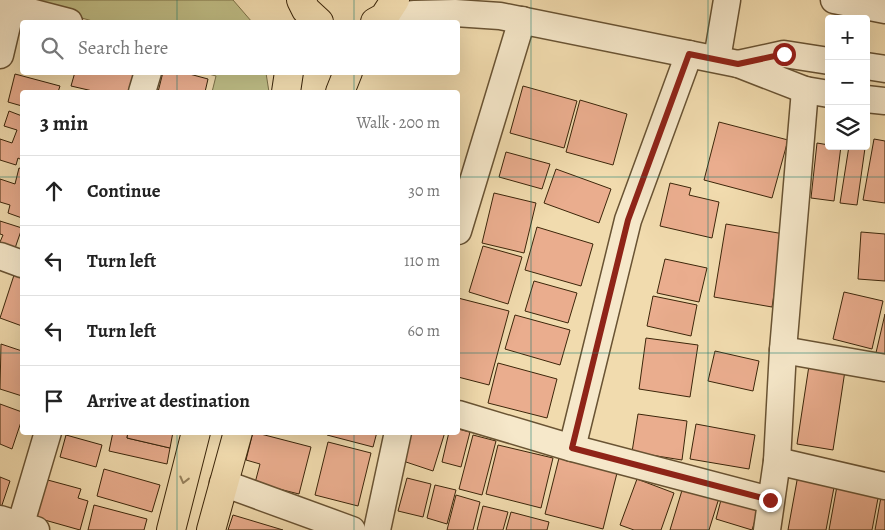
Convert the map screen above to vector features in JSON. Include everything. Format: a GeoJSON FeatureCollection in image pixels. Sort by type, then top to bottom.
{"type":"FeatureCollection","features":[{"type":"Feature","properties":{"kind":"main road"},"geometry":{"type":"LineString","coordinates":[[295,20],[299,0]]}},
{"type":"Feature","properties":{"kind":"main road"},"geometry":{"type":"LineString","coordinates":[[299,0],[317,20]]}},
{"type":"Feature","properties":{"kind":"main road"},"geometry":{"type":"LineString","coordinates":[[286,90],[289,75]]}},
{"type":"Feature","properties":{"kind":"main road"},"geometry":{"type":"LineString","coordinates":[[341,90],[347,75]]}},
{"type":"Feature","properties":{"kind":"main road"},"geometry":{"type":"LineString","coordinates":[[171,530],[195,435]]}},
{"type":"Feature","properties":{"kind":"main road"},"geometry":{"type":"LineString","coordinates":[[211,530],[237,435]]}},
{"type":"Feature","properties":{"kind":"street"},"geometry":{"type":"LineString","coordinates":[[460,0],[511,18]]}},
{"type":"Feature","properties":{"kind":"street"},"geometry":{"type":"LineString","coordinates":[[727,0],[727,61]]}},
{"type":"Feature","properties":{"kind":"street"},"geometry":{"type":"LineString","coordinates":[[834,0],[885,10]]}},
{"type":"Feature","properties":{"kind":"street"},"geometry":{"type":"LineString","coordinates":[[0,55],[12,3],[63,20]]}},
{"type":"Feature","properties":{"kind":"street"},"geometry":{"type":"LineString","coordinates":[[385,13],[455,13],[511,18],[727,61],[817,92],[783,350],[777,461],[767,530]]}},
{"type":"Feature","properties":{"kind":"street"},"geometry":{"type":"LineString","coordinates":[[460,222],[511,18]]}},
{"type":"Feature","properties":{"kind":"street"},"geometry":{"type":"LineString","coordinates":[[572,448],[628,220],[689,54]]}},
{"type":"Feature","properties":{"kind":"street"},"geometry":{"type":"LineString","coordinates":[[727,61],[784,54],[825,59]]}},
{"type":"Feature","properties":{"kind":"street"},"geometry":{"type":"LineString","coordinates":[[870,67],[885,69]]}},
{"type":"Feature","properties":{"kind":"street"},"geometry":{"type":"LineString","coordinates":[[143,90],[147,75]]}},
{"type":"Feature","properties":{"kind":"street"},"geometry":{"type":"LineString","coordinates":[[870,99],[885,101]]}},
{"type":"Feature","properties":{"kind":"street"},"geometry":{"type":"LineString","coordinates":[[0,256],[20,263]]}},
{"type":"Feature","properties":{"kind":"street"},"geometry":{"type":"LineString","coordinates":[[783,350],[885,368]]}},
{"type":"Feature","properties":{"kind":"street"},"geometry":{"type":"LineString","coordinates":[[460,415],[572,448],[770,500]]}},
{"type":"Feature","properties":{"kind":"street"},"geometry":{"type":"LineString","coordinates":[[19,526],[47,435]]}},
{"type":"Feature","properties":{"kind":"street"},"geometry":{"type":"LineString","coordinates":[[377,530],[397,435]]}},
{"type":"Feature","properties":{"kind":"street"},"geometry":{"type":"LineString","coordinates":[[777,461],[885,486]]}},
{"type":"Feature","properties":{"kind":"street"},"geometry":{"type":"LineString","coordinates":[[224,483],[352,530]]}},
{"type":"Feature","properties":{"kind":"shaded area"},"geometry":{"type":"Polygon","coordinates":[[[41,0],[233,0],[250,20],[89,20],[39,6],[41,0]]]}},
{"type":"Feature","properties":{"kind":"shaded area"},"geometry":{"type":"Polygon","coordinates":[[[212,75],[266,75],[269,90],[212,90],[216,76],[212,75]]]}},
{"type":"Feature","properties":{"kind":"building"},"geometry":{"type":"Polygon","coordinates":[[[15,74],[60,86],[59,90],[20,90],[20,105],[8,102],[15,74]]]}},
{"type":"Feature","properties":{"kind":"building"},"geometry":{"type":"Polygon","coordinates":[[[74,75],[134,75],[130,90],[88,90],[71,86],[74,75]]]}},
{"type":"Feature","properties":{"kind":"building"},"geometry":{"type":"Polygon","coordinates":[[[162,75],[193,75],[208,79],[205,90],[158,90],[162,75]]]}},
{"type":"Feature","properties":{"kind":"building"},"geometry":{"type":"Polygon","coordinates":[[[523,86],[577,101],[564,148],[510,133],[523,86]]]}},
{"type":"Feature","properties":{"kind":"building"},"geometry":{"type":"Polygon","coordinates":[[[580,100],[627,114],[613,165],[566,152],[580,100]]]}},
{"type":"Feature","properties":{"kind":"building"},"geometry":{"type":"Polygon","coordinates":[[[9,111],[20,115],[20,159],[18,158],[16,165],[0,160],[0,139],[12,143],[17,130],[4,126],[9,111]]]}},
{"type":"Feature","properties":{"kind":"building"},"geometry":{"type":"Polygon","coordinates":[[[719,122],[788,140],[772,198],[704,180],[719,122]]]}},
{"type":"Feature","properties":{"kind":"building"},"geometry":{"type":"Polygon","coordinates":[[[874,139],[885,141],[885,203],[863,200],[874,139]]]}},
{"type":"Feature","properties":{"kind":"building"},"geometry":{"type":"Polygon","coordinates":[[[817,143],[825,144],[825,150],[840,150],[834,201],[811,198],[817,143]]]}},
{"type":"Feature","properties":{"kind":"building"},"geometry":{"type":"Polygon","coordinates":[[[848,150],[865,150],[857,205],[840,203],[848,150]]]}},
{"type":"Feature","properties":{"kind":"building"},"geometry":{"type":"Polygon","coordinates":[[[506,152],[550,164],[542,189],[499,177],[506,152]]]}},
{"type":"Feature","properties":{"kind":"building"},"geometry":{"type":"Polygon","coordinates":[[[19,168],[20,217],[8,213],[10,205],[0,202],[0,179],[15,184],[19,168]]]}},
{"type":"Feature","properties":{"kind":"building"},"geometry":{"type":"Polygon","coordinates":[[[556,169],[611,189],[599,223],[544,203],[556,169]]]}},
{"type":"Feature","properties":{"kind":"building"},"geometry":{"type":"Polygon","coordinates":[[[670,183],[691,188],[689,195],[719,202],[712,238],[660,226],[670,183]]]}},
{"type":"Feature","properties":{"kind":"building"},"geometry":{"type":"Polygon","coordinates":[[[494,193],[536,203],[524,253],[482,243],[494,193]]]}},
{"type":"Feature","properties":{"kind":"building"},"geometry":{"type":"Polygon","coordinates":[[[0,221],[20,227],[20,234],[13,254],[0,250],[0,242],[3,235],[0,234],[0,221]]]}},
{"type":"Feature","properties":{"kind":"building"},"geometry":{"type":"Polygon","coordinates":[[[726,224],[784,234],[772,307],[714,297],[726,224]]]}},
{"type":"Feature","properties":{"kind":"building"},"geometry":{"type":"Polygon","coordinates":[[[537,227],[593,244],[581,286],[525,270],[537,227]]]}},
{"type":"Feature","properties":{"kind":"building"},"geometry":{"type":"Polygon","coordinates":[[[861,232],[885,234],[885,281],[858,279],[861,232]]]}},
{"type":"Feature","properties":{"kind":"building"},"geometry":{"type":"Polygon","coordinates":[[[483,246],[522,257],[508,304],[469,292],[483,246]]]}},
{"type":"Feature","properties":{"kind":"building"},"geometry":{"type":"Polygon","coordinates":[[[665,259],[707,268],[699,302],[657,293],[665,259]]]}},
{"type":"Feature","properties":{"kind":"building"},"geometry":{"type":"Polygon","coordinates":[[[16,269],[20,270],[20,325],[0,318],[16,269]]]}},
{"type":"Feature","properties":{"kind":"building"},"geometry":{"type":"Polygon","coordinates":[[[534,281],[577,293],[568,323],[525,311],[534,281]]]}},
{"type":"Feature","properties":{"kind":"building"},"geometry":{"type":"Polygon","coordinates":[[[844,292],[883,301],[872,349],[833,339],[844,292]]]}},
{"type":"Feature","properties":{"kind":"building"},"geometry":{"type":"Polygon","coordinates":[[[653,296],[697,305],[691,336],[647,326],[653,296]]]}},
{"type":"Feature","properties":{"kind":"building"},"geometry":{"type":"Polygon","coordinates":[[[460,299],[509,311],[489,385],[460,378],[460,299]]]}},
{"type":"Feature","properties":{"kind":"building"},"geometry":{"type":"Polygon","coordinates":[[[885,314],[885,359],[875,357],[885,314]]]}},
{"type":"Feature","properties":{"kind":"building"},"geometry":{"type":"Polygon","coordinates":[[[515,315],[570,330],[560,365],[505,349],[515,315]]]}},
{"type":"Feature","properties":{"kind":"building"},"geometry":{"type":"Polygon","coordinates":[[[646,338],[698,345],[690,397],[639,389],[646,338]]]}},
{"type":"Feature","properties":{"kind":"building"},"geometry":{"type":"Polygon","coordinates":[[[1,344],[20,350],[20,395],[0,389],[1,344]]]}},
{"type":"Feature","properties":{"kind":"building"},"geometry":{"type":"Polygon","coordinates":[[[715,351],[759,361],[753,391],[708,381],[715,351]]]}},
{"type":"Feature","properties":{"kind":"building"},"geometry":{"type":"Polygon","coordinates":[[[810,359],[846,364],[833,450],[797,444],[810,359]]]}},
{"type":"Feature","properties":{"kind":"building"},"geometry":{"type":"Polygon","coordinates":[[[498,363],[557,379],[547,418],[488,403],[498,363]]]}},
{"type":"Feature","properties":{"kind":"building"},"geometry":{"type":"Polygon","coordinates":[[[0,404],[20,411],[20,425],[12,449],[0,444],[0,404]]]}},
{"type":"Feature","properties":{"kind":"building"},"geometry":{"type":"Polygon","coordinates":[[[638,414],[687,421],[682,460],[632,452],[638,414]]]}},
{"type":"Feature","properties":{"kind":"building"},"geometry":{"type":"Polygon","coordinates":[[[696,424],[755,435],[749,469],[690,459],[696,424]]]}},
{"type":"Feature","properties":{"kind":"building"},"geometry":{"type":"Polygon","coordinates":[[[460,430],[470,432],[461,467],[442,462],[448,435],[460,435],[460,430]]]}},
{"type":"Feature","properties":{"kind":"building"},"geometry":{"type":"Polygon","coordinates":[[[66,435],[102,445],[96,467],[60,457],[66,435]]]}},
{"type":"Feature","properties":{"kind":"building"},"geometry":{"type":"Polygon","coordinates":[[[112,435],[128,435],[127,438],[170,448],[167,464],[109,451],[112,435]]]}},
{"type":"Feature","properties":{"kind":"building"},"geometry":{"type":"Polygon","coordinates":[[[128,435],[172,435],[170,448],[127,438],[128,435]]]}},
{"type":"Feature","properties":{"kind":"building"},"geometry":{"type":"Polygon","coordinates":[[[252,435],[265,435],[311,447],[299,494],[255,483],[260,464],[246,460],[252,435]]]}},
{"type":"Feature","properties":{"kind":"building"},"geometry":{"type":"Polygon","coordinates":[[[327,435],[376,435],[373,447],[327,435]]]}},
{"type":"Feature","properties":{"kind":"building"},"geometry":{"type":"Polygon","coordinates":[[[410,435],[444,435],[433,471],[403,461],[410,435]]]}},
{"type":"Feature","properties":{"kind":"building"},"geometry":{"type":"Polygon","coordinates":[[[473,435],[496,441],[482,495],[459,489],[473,435]]]}},
{"type":"Feature","properties":{"kind":"building"},"geometry":{"type":"Polygon","coordinates":[[[328,442],[371,453],[358,506],[315,495],[328,442]]]}},
{"type":"Feature","properties":{"kind":"building"},"geometry":{"type":"Polygon","coordinates":[[[498,445],[553,458],[541,508],[486,494],[498,445]]]}},
{"type":"Feature","properties":{"kind":"building"},"geometry":{"type":"Polygon","coordinates":[[[559,458],[617,473],[603,529],[545,514],[559,458]]]}},
{"type":"Feature","properties":{"kind":"building"},"geometry":{"type":"Polygon","coordinates":[[[104,469],[160,485],[152,512],[97,496],[104,469]]]}},
{"type":"Feature","properties":{"kind":"building"},"geometry":{"type":"Polygon","coordinates":[[[798,475],[835,482],[826,530],[788,530],[798,475]]]}},
{"type":"Feature","properties":{"kind":"building"},"geometry":{"type":"Polygon","coordinates":[[[0,477],[10,481],[1,508],[0,507],[0,477]]]}},
{"type":"Feature","properties":{"kind":"building"},"geometry":{"type":"Polygon","coordinates":[[[407,478],[431,484],[423,517],[398,511],[407,478]]]}},
{"type":"Feature","properties":{"kind":"building"},"geometry":{"type":"Polygon","coordinates":[[[44,479],[81,489],[78,498],[88,501],[80,530],[34,517],[44,479]]]}},
{"type":"Feature","properties":{"kind":"building"},"geometry":{"type":"Polygon","coordinates":[[[637,479],[674,493],[661,530],[634,530],[620,525],[637,479]]]}},
{"type":"Feature","properties":{"kind":"building"},"geometry":{"type":"Polygon","coordinates":[[[435,485],[456,490],[447,524],[427,518],[435,485]]]}},
{"type":"Feature","properties":{"kind":"building"},"geometry":{"type":"Polygon","coordinates":[[[837,486],[879,493],[872,530],[829,530],[837,486]]]}},
{"type":"Feature","properties":{"kind":"building"},"geometry":{"type":"Polygon","coordinates":[[[683,487],[719,498],[709,530],[670,530],[683,487]]]}},
{"type":"Feature","properties":{"kind":"building"},"geometry":{"type":"Polygon","coordinates":[[[456,495],[480,502],[473,530],[447,530],[456,495]]]}},
{"type":"Feature","properties":{"kind":"building"},"geometry":{"type":"Polygon","coordinates":[[[722,496],[759,508],[752,530],[716,519],[722,496]]]}},
{"type":"Feature","properties":{"kind":"building"},"geometry":{"type":"Polygon","coordinates":[[[881,497],[885,498],[885,530],[875,530],[881,497]]]}},
{"type":"Feature","properties":{"kind":"building"},"geometry":{"type":"Polygon","coordinates":[[[94,505],[147,519],[144,530],[88,530],[94,505]]]}},
{"type":"Feature","properties":{"kind":"building"},"geometry":{"type":"Polygon","coordinates":[[[483,506],[508,512],[503,530],[477,530],[483,506]]]}},
{"type":"Feature","properties":{"kind":"building"},"geometry":{"type":"Polygon","coordinates":[[[511,512],[549,522],[547,530],[506,530],[511,512]]]}},
{"type":"Feature","properties":{"kind":"building"},"geometry":{"type":"Polygon","coordinates":[[[233,515],[283,530],[228,530],[233,515]]]}},
{"type":"Feature","properties":{"kind":"route"},"geometry":{"type":"LineString","coordinates":[[770,500],[572,448],[628,220],[689,54],[738,64],[784,54]]}}]}
